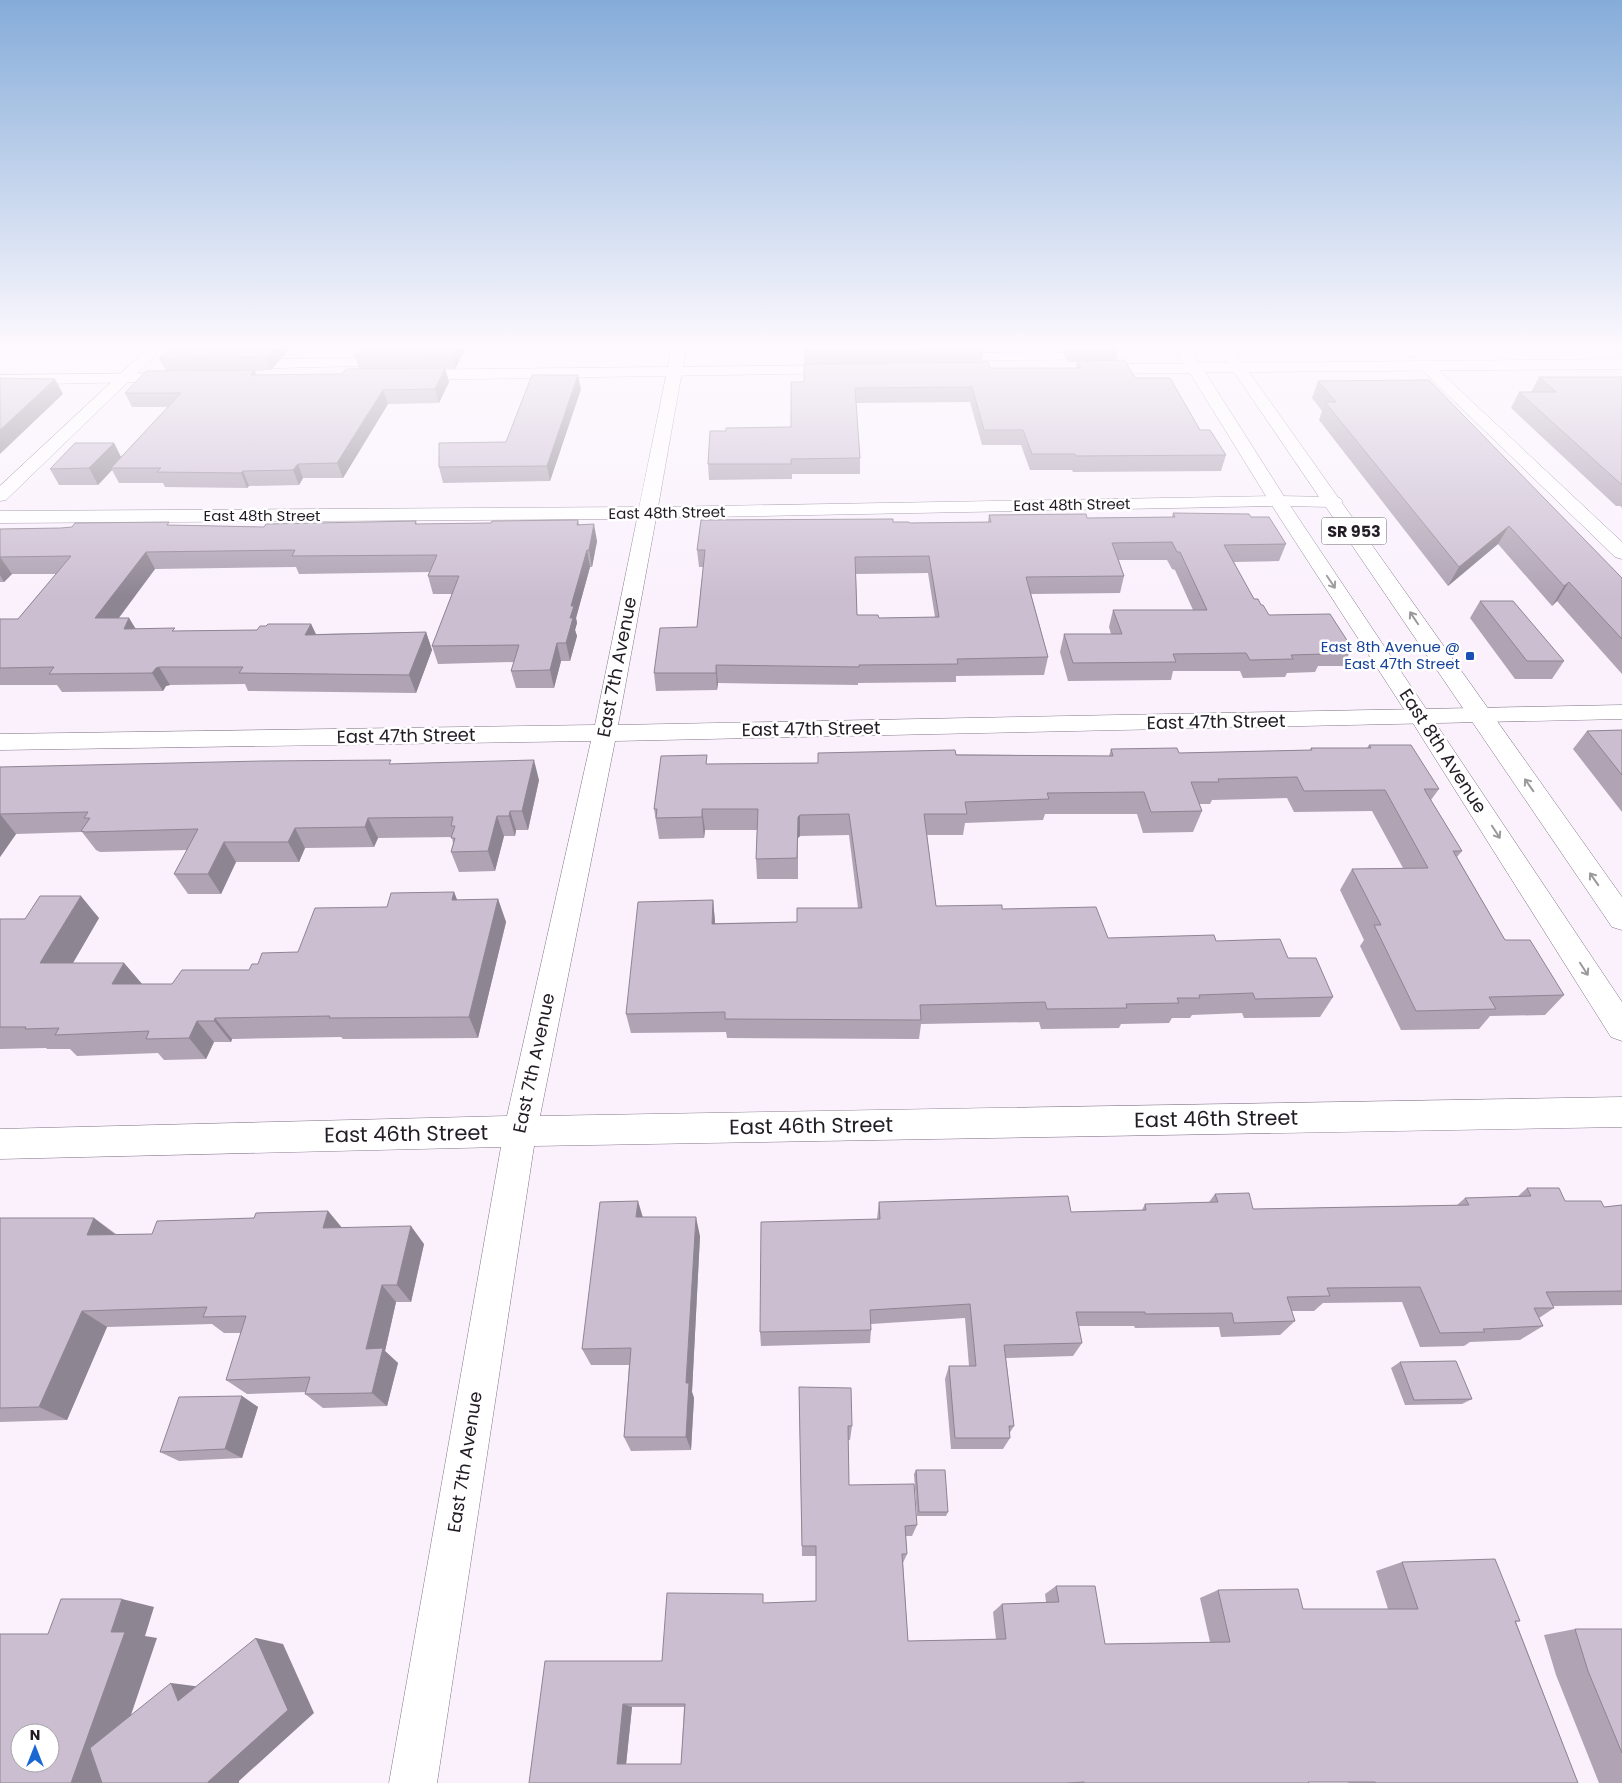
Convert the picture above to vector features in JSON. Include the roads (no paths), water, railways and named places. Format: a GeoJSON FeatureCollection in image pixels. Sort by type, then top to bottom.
{"type":"FeatureCollection","features":[{"type":"Feature","properties":{"kind":"street"},"geometry":{"type":"LineString","coordinates":[[0,496],[69,431]]}},
{"type":"Feature","properties":{"kind":"street","name":"East 7th Avenue"},"geometry":{"type":"LineString","coordinates":[[413,1783],[520,1131],[604,733],[663,431]]}},
{"type":"Feature","properties":{"kind":"street","name":"East 8th Avenue"},"geometry":{"type":"LineString","coordinates":[[1235,431],[1622,1028]]}},
{"type":"Feature","properties":{"kind":"street","name":"SR 953"},"geometry":{"type":"LineString","coordinates":[[1284,431],[1622,919]]}},
{"type":"Feature","properties":{"kind":"street"},"geometry":{"type":"LineString","coordinates":[[1494,431],[1622,553]]}},
{"type":"Feature","properties":{"kind":"street","name":"East 48th Street"},"geometry":{"type":"LineString","coordinates":[[0,517],[647,513],[1278,500],[1334,502]]}},
{"type":"Feature","properties":{"kind":"street","name":"East 47th Street"},"geometry":{"type":"LineString","coordinates":[[0,742],[1422,718],[1622,712]]}},
{"type":"Feature","properties":{"kind":"street","name":"East 46th Street"},"geometry":{"type":"LineString","coordinates":[[0,1144],[520,1131],[1622,1112]]}},
{"type":"Feature","properties":{"kind":"place","name":"East 8th Avenue @ East 47th Street"},"geometry":{"type":"Point","coordinates":[1470,656]}}]}
